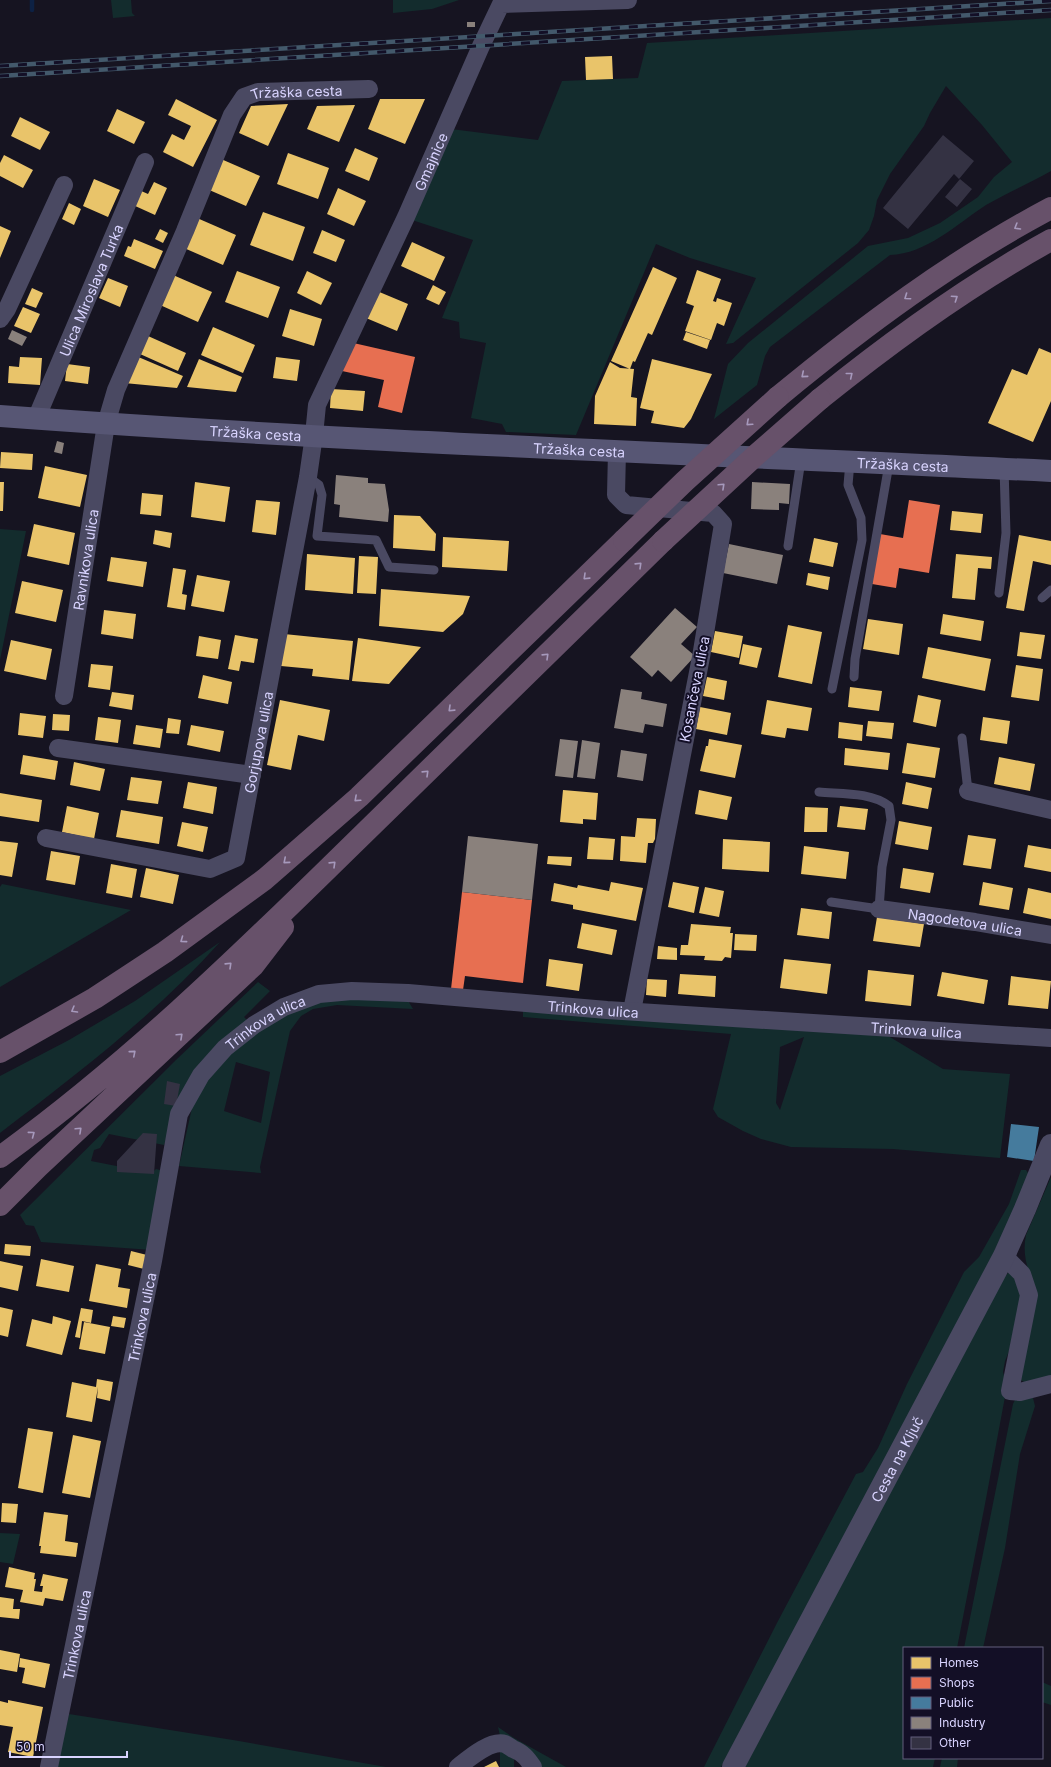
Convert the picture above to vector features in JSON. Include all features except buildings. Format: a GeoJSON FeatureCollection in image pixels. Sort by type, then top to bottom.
{"type":"FeatureCollection","features":[{"type":"Feature","properties":{"kind":"highway"},"geometry":{"type":"LineString","coordinates":[[0,1052],[95,998],[165,952],[265,878],[360,797],[685,481],[778,397],[880,315],[951,267],[1022,223],[1051,208]]}},
{"type":"Feature","properties":{"kind":"highway"},"geometry":{"type":"LineString","coordinates":[[0,1157],[59,1113],[124,1061],[186,1006],[663,541],[756,455],[820,399],[862,365],[934,312],[998,270],[1051,240]]}},
{"type":"Feature","properties":{"kind":"highway"},"geometry":{"type":"LineString","coordinates":[[0,1205],[38,1167],[253,966],[284,924],[295,901]]}},
{"type":"Feature","properties":{"kind":"main road","name":"Tržaška cesta"},"geometry":{"type":"LineString","coordinates":[[0,416],[106,424],[616,451],[1051,471]]}},
{"type":"Feature","properties":{"kind":"street","name":"Gmajnice"},"geometry":{"type":"LineString","coordinates":[[314,435],[317,405],[406,217],[481,46],[502,2],[628,0]]}},
{"type":"Feature","properties":{"kind":"street","name":"Tržaška cesta"},"geometry":{"type":"LineString","coordinates":[[106,424],[116,390],[185,231],[232,115],[244,97],[258,92],[369,89]]}},
{"type":"Feature","properties":{"kind":"street","name":"Ulica Miroslava Turka"},"geometry":{"type":"LineString","coordinates":[[36,419],[145,162]]}},
{"type":"Feature","properties":{"kind":"street"},"geometry":{"type":"LineString","coordinates":[[0,319],[7,309],[64,185]]}},
{"type":"Feature","properties":{"kind":"street","name":"Ravnikova ulica"},"geometry":{"type":"LineString","coordinates":[[64,696],[106,424]]}},
{"type":"Feature","properties":{"kind":"street","name":"Gorjupova ulica"},"geometry":{"type":"LineString","coordinates":[[46,838],[210,869],[236,858],[308,477],[314,435]]}},
{"type":"Feature","properties":{"kind":"street","name":"Kosančeva ulica"},"geometry":{"type":"LineString","coordinates":[[616,451],[616,495],[626,505],[713,514],[723,524],[701,657],[632,1011]]}},
{"type":"Feature","properties":{"kind":"street"},"geometry":{"type":"LineString","coordinates":[[58,748],[252,775]]}},
{"type":"Feature","properties":{"kind":"street"},"geometry":{"type":"LineString","coordinates":[[968,791],[1051,810]]}},
{"type":"Feature","properties":{"kind":"street","name":"Nagodetova ulica"},"geometry":{"type":"LineString","coordinates":[[879,909],[975,922],[1051,935]]}},
{"type":"Feature","properties":{"kind":"street","name":"Trinkova ulica"},"geometry":{"type":"LineString","coordinates":[[49,1767],[153,1261],[179,1114],[201,1075],[225,1048],[254,1025],[284,1007],[319,994],[352,991],[408,993],[632,1011],[1051,1038]]}},
{"type":"Feature","properties":{"kind":"street","name":"Cesta na Ključ"},"geometry":{"type":"LineString","coordinates":[[733,1767],[1004,1256],[1051,1145]]}},
{"type":"Feature","properties":{"kind":"street"},"geometry":{"type":"LineString","coordinates":[[1004,1256],[1022,1274],[1029,1294],[1010,1391],[1020,1392],[1049,1385]]}},
{"type":"Feature","properties":{"kind":"street"},"geometry":{"type":"LineString","coordinates":[[458,1767],[474,1754],[490,1745],[503,1744],[521,1752],[527,1757],[533,1767]]}},
{"type":"Feature","properties":{"kind":"lane"},"geometry":{"type":"LineString","coordinates":[[788,546],[801,460]]}},
{"type":"Feature","properties":{"kind":"lane"},"geometry":{"type":"LineString","coordinates":[[832,689],[862,540],[861,518],[848,485],[850,462]]}},
{"type":"Feature","properties":{"kind":"lane"},"geometry":{"type":"LineString","coordinates":[[854,677],[855,659],[889,464]]}},
{"type":"Feature","properties":{"kind":"lane"},"geometry":{"type":"LineString","coordinates":[[999,593],[1006,533],[1004,468]]}},
{"type":"Feature","properties":{"kind":"lane"},"geometry":{"type":"LineString","coordinates":[[308,477],[318,485],[322,495],[317,536],[376,540],[389,567],[434,570]]}},
{"type":"Feature","properties":{"kind":"lane"},"geometry":{"type":"LineString","coordinates":[[1042,598],[1051,590]]}},
{"type":"Feature","properties":{"kind":"lane"},"geometry":{"type":"LineString","coordinates":[[962,738],[968,791]]}},
{"type":"Feature","properties":{"kind":"lane"},"geometry":{"type":"LineString","coordinates":[[820,792],[864,796],[882,801],[889,806],[891,820],[882,867],[879,909],[831,902]]}},
{"type":"Feature","properties":{"kind":"green space"},"geometry":{"type":"Polygon","coordinates":[[[111,0],[131,0],[132,13],[135,16],[113,18],[111,0]]]}},
{"type":"Feature","properties":{"kind":"green space"},"geometry":{"type":"Polygon","coordinates":[[[393,0],[459,0],[432,9],[393,13],[393,0]]]}},
{"type":"Feature","properties":{"kind":"green space"},"geometry":{"type":"Polygon","coordinates":[[[1051,18],[1051,171],[986,205],[929,244],[903,253],[890,255],[770,347],[765,356],[757,385],[714,419],[728,364],[748,343],[868,246],[908,238],[940,223],[978,197],[994,177],[1012,162],[982,125],[946,86],[924,126],[890,174],[877,200],[874,216],[869,230],[858,243],[733,343],[726,344],[756,278],[690,258],[656,244],[576,435],[506,432],[502,424],[471,418],[486,343],[460,338],[459,322],[442,318],[473,240],[412,220],[451,129],[538,140],[562,81],[638,78],[647,43],[1051,18]]]}},
{"type":"Feature","properties":{"kind":"green space"},"geometry":{"type":"Polygon","coordinates":[[[0,529],[26,531],[0,660],[0,529]]]}},
{"type":"Feature","properties":{"kind":"green space"},"geometry":{"type":"Polygon","coordinates":[[[2,884],[131,910],[0,987],[0,887],[2,884]]]}},
{"type":"Feature","properties":{"kind":"green space"},"geometry":{"type":"Polygon","coordinates":[[[220,942],[143,1019],[87,1066],[0,1133],[0,1076],[69,1040],[135,1001],[220,942]]]}},
{"type":"Feature","properties":{"kind":"green space"},"geometry":{"type":"Polygon","coordinates":[[[258,982],[270,991],[244,1017],[249,1022],[168,1134],[164,1145],[109,1134],[100,1148],[94,1150],[91,1161],[152,1173],[156,1169],[164,1171],[152,1250],[41,1242],[34,1226],[26,1225],[20,1215],[177,1059],[258,982]]]}},
{"type":"Feature","properties":{"kind":"green space"},"geometry":{"type":"Polygon","coordinates":[[[407,999],[413,1009],[337,1005],[313,1009],[301,1016],[290,1031],[260,1167],[261,1173],[179,1166],[194,1099],[209,1074],[258,1028],[322,1000],[407,999]],[[236,1062],[224,1111],[261,1123],[270,1072],[236,1062]]]}},
{"type":"Feature","properties":{"kind":"green space"},"geometry":{"type":"Polygon","coordinates":[[[523,1009],[885,1034],[943,1069],[1010,1074],[1000,1158],[893,1149],[791,1147],[761,1139],[718,1117],[713,1109],[731,1034],[523,1017],[523,1009]],[[804,1037],[780,1047],[776,1103],[780,1110],[804,1037]]]}},
{"type":"Feature","properties":{"kind":"green space"},"geometry":{"type":"Polygon","coordinates":[[[1021,1170],[1026,1170],[1030,1176],[981,1280],[721,1767],[704,1767],[778,1621],[856,1474],[863,1472],[878,1448],[907,1384],[964,1272],[979,1257],[1009,1204],[1021,1170]]]}},
{"type":"Feature","properties":{"kind":"green space"},"geometry":{"type":"Polygon","coordinates":[[[1051,1177],[1051,1379],[1026,1383],[1017,1378],[1031,1276],[1025,1256],[1025,1240],[1051,1177]]]}},
{"type":"Feature","properties":{"kind":"green space"},"geometry":{"type":"Polygon","coordinates":[[[1008,1273],[1014,1273],[1022,1290],[1003,1372],[1007,1386],[957,1647],[903,1647],[903,1759],[935,1759],[933,1767],[745,1767],[1003,1279],[1008,1273]]]}},
{"type":"Feature","properties":{"kind":"green space"},"geometry":{"type":"Polygon","coordinates":[[[1027,1396],[1033,1398],[1035,1406],[1020,1454],[1005,1548],[983,1647],[964,1647],[1013,1404],[1015,1400],[1027,1396]]]}},
{"type":"Feature","properties":{"kind":"green space"},"geometry":{"type":"Polygon","coordinates":[[[0,1533],[20,1534],[13,1564],[0,1562],[0,1533]]]}},
{"type":"Feature","properties":{"kind":"green space"},"geometry":{"type":"Polygon","coordinates":[[[1043,1682],[1051,1686],[1051,1705],[1043,1702],[1043,1682]]]}},
{"type":"Feature","properties":{"kind":"green space"},"geometry":{"type":"Polygon","coordinates":[[[69,1714],[233,1740],[386,1767],[57,1767],[69,1714]]]}},
{"type":"Feature","properties":{"kind":"green space"},"geometry":{"type":"Polygon","coordinates":[[[498,1727],[514,1738],[566,1767],[539,1767],[501,1740],[498,1727]]]}},
{"type":"Feature","properties":{"kind":"green space"},"geometry":{"type":"Polygon","coordinates":[[[500,1750],[514,1754],[514,1767],[500,1767],[500,1750]]]}},
{"type":"Feature","properties":{"kind":"green space"},"geometry":{"type":"Polygon","coordinates":[[[942,1759],[958,1759],[957,1767],[940,1767],[942,1759]]]}},
{"type":"Feature","properties":{"kind":"waterway"},"geometry":{"type":"LineString","coordinates":[[32,0],[32,10]]}},
{"type":"Feature","properties":{"kind":"railway"},"geometry":{"type":"LineString","coordinates":[[0,66],[1051,1]]}},
{"type":"Feature","properties":{"kind":"railway"},"geometry":{"type":"LineString","coordinates":[[0,76],[1051,10]]}}]}
